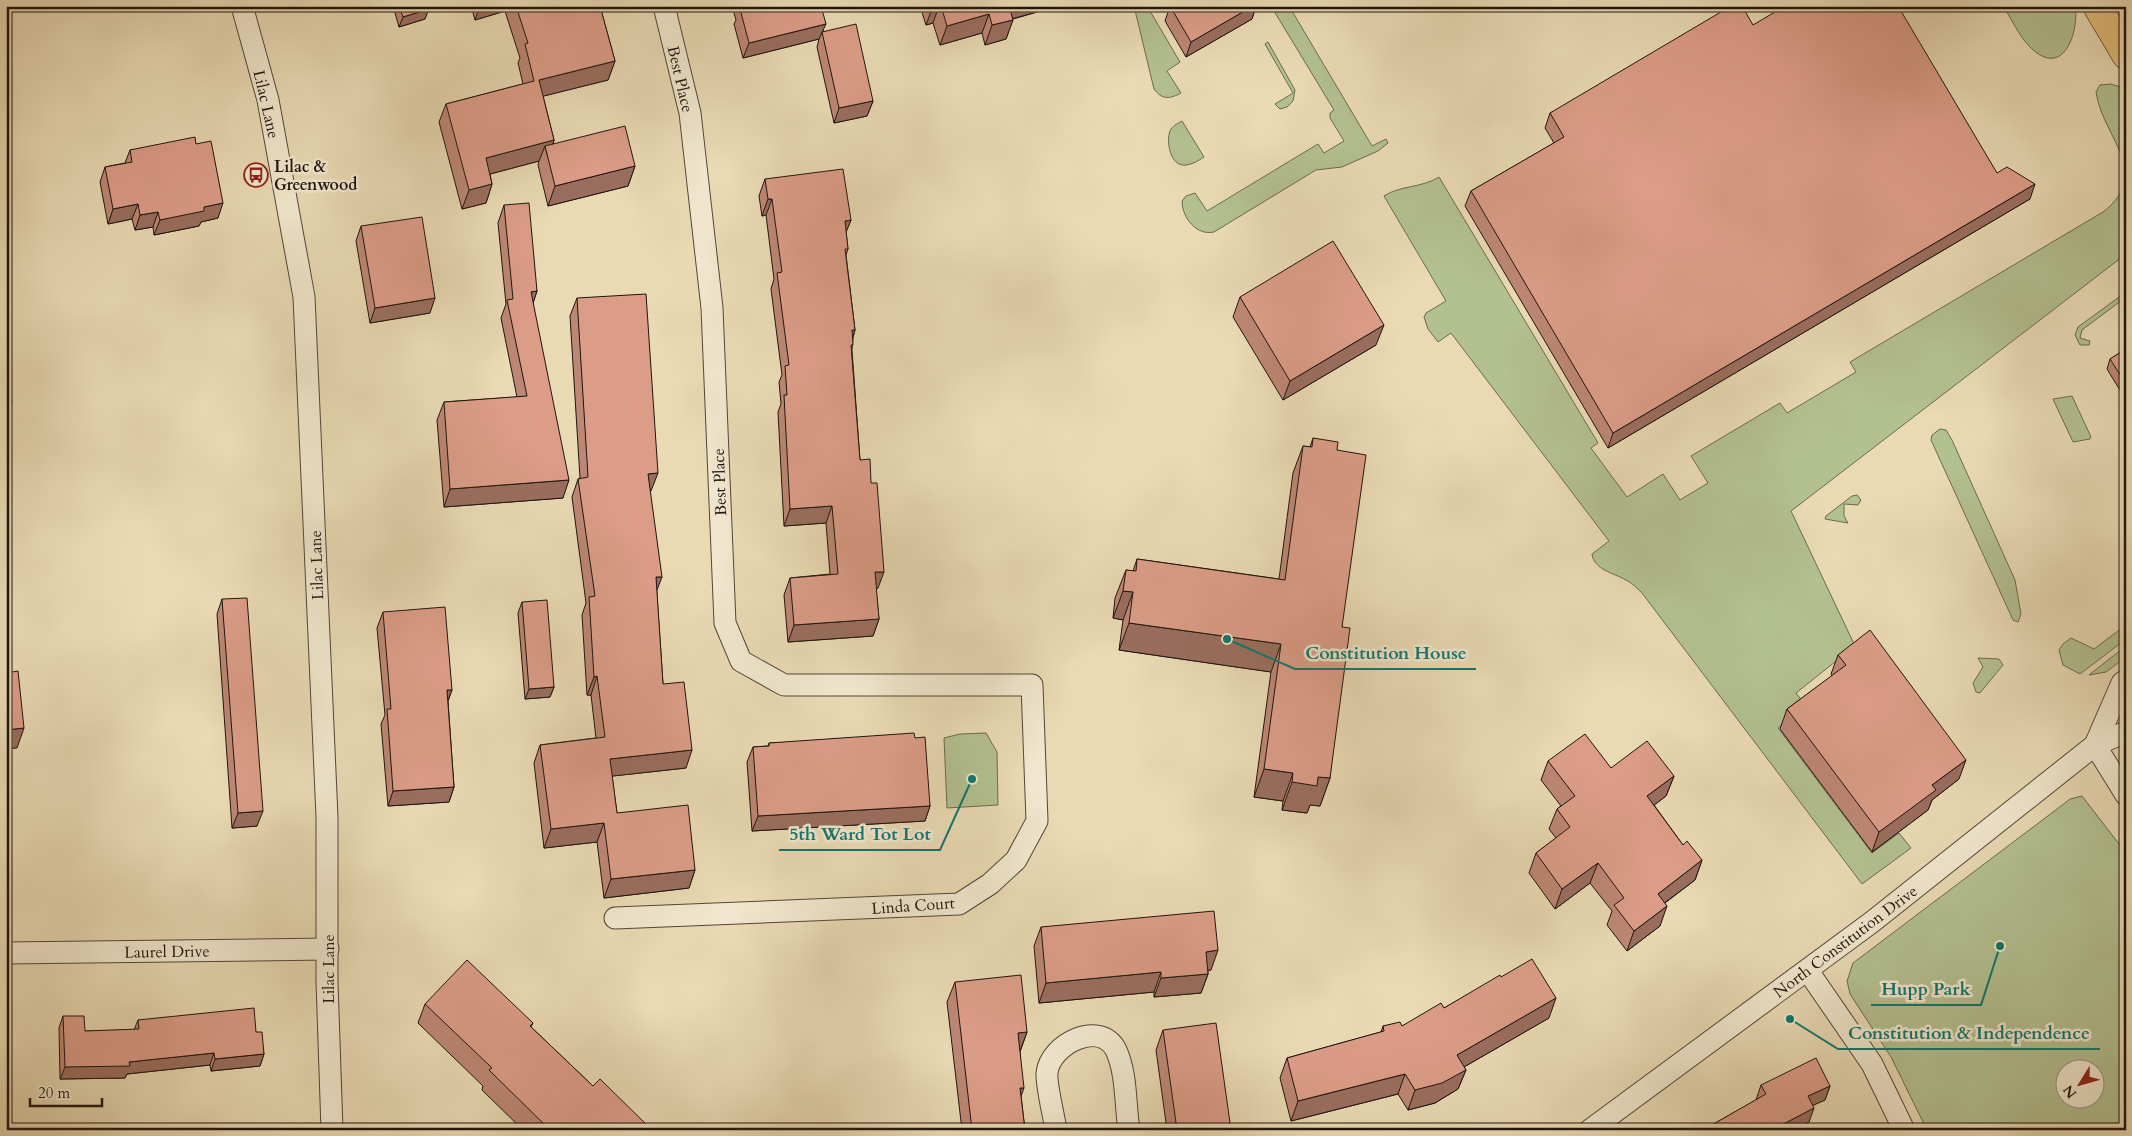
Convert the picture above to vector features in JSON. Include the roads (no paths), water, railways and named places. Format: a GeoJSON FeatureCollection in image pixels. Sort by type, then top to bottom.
{"type":"FeatureCollection","features":[{"type":"Feature","properties":{"kind":"main road"},"geometry":{"type":"LineString","coordinates":[[2098,6],[2126,55]]}},
{"type":"Feature","properties":{"kind":"street","name":"Lilac Lane"},"geometry":{"type":"LineString","coordinates":[[242,6],[268,100],[304,297],[327,817],[327,982],[332,1130]]}},
{"type":"Feature","properties":{"kind":"street","name":"Best Place"},"geometry":{"type":"LineString","coordinates":[[664,6],[690,113],[712,308],[725,623],[741,661],[784,685],[1032,685]]}},
{"type":"Feature","properties":{"kind":"street","name":"North Constitution Drive"},"geometry":{"type":"LineString","coordinates":[[2095,745],[2122,683],[2126,680]]}},
{"type":"Feature","properties":{"kind":"street","name":"Linda Court"},"geometry":{"type":"LineString","coordinates":[[615,918],[959,904],[990,884],[1016,860],[1037,821],[1032,685]]}},
{"type":"Feature","properties":{"kind":"street","name":"North Constitution Drive"},"geometry":{"type":"LineString","coordinates":[[1590,1130],[1808,971],[2095,745],[2126,732]]}},
{"type":"Feature","properties":{"kind":"street"},"geometry":{"type":"LineString","coordinates":[[2095,745],[2126,795]]}},
{"type":"Feature","properties":{"kind":"street","name":"Laurel Drive"},"geometry":{"type":"LineString","coordinates":[[6,953],[328,949]]}},
{"type":"Feature","properties":{"kind":"street"},"geometry":{"type":"LineString","coordinates":[[1808,971],[1872,1064],[1904,1130]]}},
{"type":"Feature","properties":{"kind":"street"},"geometry":{"type":"LineString","coordinates":[[1056,1130],[1047,1073],[1052,1058],[1060,1048],[1070,1042],[1093,1036],[1106,1040],[1116,1050],[1124,1078],[1129,1130]]}},
{"type":"Feature","properties":{"kind":"place","name":"Lilac & Greenwood"},"geometry":{"type":"Point","coordinates":[256,175]}},
{"type":"Feature","properties":{"kind":"place","name":"Constitution House"},"geometry":{"type":"Point","coordinates":[1227,639]}},
{"type":"Feature","properties":{"kind":"place","name":"5th Ward Tot Lot"},"geometry":{"type":"Point","coordinates":[972,779]}},
{"type":"Feature","properties":{"kind":"place","name":"Hupp Park"},"geometry":{"type":"Point","coordinates":[2000,946]}},
{"type":"Feature","properties":{"kind":"place","name":"Constitution & Independence"},"geometry":{"type":"Point","coordinates":[1790,1019]}}]}
